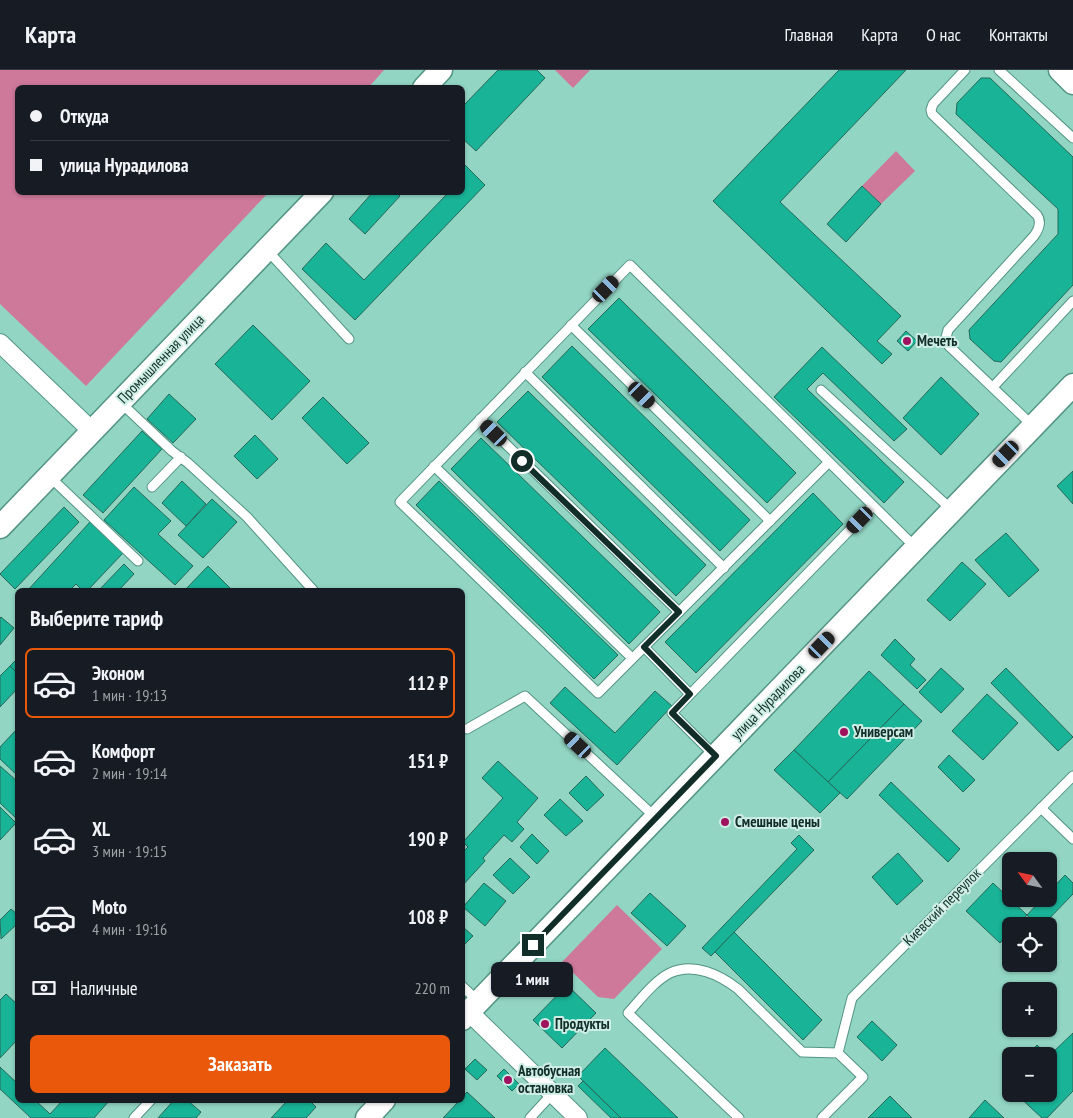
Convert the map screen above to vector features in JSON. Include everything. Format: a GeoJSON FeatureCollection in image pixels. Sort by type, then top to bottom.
{"type":"FeatureCollection","features":[{"type":"Feature","properties":{"kind":"street"},"geometry":{"type":"LineString","coordinates":[[427,85],[441,70]]}},
{"type":"Feature","properties":{"kind":"street"},"geometry":{"type":"LineString","coordinates":[[1060,70],[1073,83]]}},
{"type":"Feature","properties":{"kind":"street","name":"Промышленная улица"},"geometry":{"type":"LineString","coordinates":[[0,527],[319,195]]}},
{"type":"Feature","properties":{"kind":"street"},"geometry":{"type":"LineString","coordinates":[[0,343],[92,431]]}},
{"type":"Feature","properties":{"kind":"street","name":"улица Нурадилова"},"geometry":{"type":"LineString","coordinates":[[470,1011],[1073,385]]}},
{"type":"Feature","properties":{"kind":"street"},"geometry":{"type":"LineString","coordinates":[[470,1011],[578,1118]]}},
{"type":"Feature","properties":{"kind":"street"},"geometry":{"type":"LineString","coordinates":[[367,1118],[381,1103]]}},
{"type":"Feature","properties":{"kind":"lane"},"geometry":{"type":"LineString","coordinates":[[965,70],[933,104],[932,114],[1037,215],[1040,220],[1040,226],[1034,236],[945,335],[947,344],[1033,426]]}},
{"type":"Feature","properties":{"kind":"lane"},"geometry":{"type":"LineString","coordinates":[[999,70],[1073,138]]}},
{"type":"Feature","properties":{"kind":"lane"},"geometry":{"type":"LineString","coordinates":[[267,250],[349,339]]}},
{"type":"Feature","properties":{"kind":"lane"},"geometry":{"type":"LineString","coordinates":[[829,462],[598,693],[400,502],[630,265],[916,548]]}},
{"type":"Feature","properties":{"kind":"lane"},"geometry":{"type":"LineString","coordinates":[[993,387],[1073,302]]}},
{"type":"Feature","properties":{"kind":"lane"},"geometry":{"type":"LineString","coordinates":[[571,325],[770,521]]}},
{"type":"Feature","properties":{"kind":"lane"},"geometry":{"type":"LineString","coordinates":[[525,372],[724,568]]}},
{"type":"Feature","properties":{"kind":"lane"},"geometry":{"type":"LineString","coordinates":[[821,390],[953,510]]}},
{"type":"Feature","properties":{"kind":"lane"},"geometry":{"type":"LineString","coordinates":[[120,402],[172,451],[248,517],[311,588]]}},
{"type":"Feature","properties":{"kind":"lane"},"geometry":{"type":"LineString","coordinates":[[480,419],[679,612]]}},
{"type":"Feature","properties":{"kind":"lane"},"geometry":{"type":"LineString","coordinates":[[152,487],[181,457]]}},
{"type":"Feature","properties":{"kind":"lane"},"geometry":{"type":"LineString","coordinates":[[434,466],[632,658]]}},
{"type":"Feature","properties":{"kind":"lane"},"geometry":{"type":"LineString","coordinates":[[48,476],[138,561]]}},
{"type":"Feature","properties":{"kind":"lane"},"geometry":{"type":"LineString","coordinates":[[716,756],[672,713],[873,506]]}},
{"type":"Feature","properties":{"kind":"lane"},"geometry":{"type":"LineString","coordinates":[[644,647],[690,694]]}},
{"type":"Feature","properties":{"kind":"lane"},"geometry":{"type":"LineString","coordinates":[[465,728],[525,696],[656,818]]}},
{"type":"Feature","properties":{"kind":"lane","name":"Киевский переулок"},"geometry":{"type":"LineString","coordinates":[[838,1053],[852,998],[1073,776]]}},
{"type":"Feature","properties":{"kind":"lane"},"geometry":{"type":"LineString","coordinates":[[1041,808],[1073,839]]}},
{"type":"Feature","properties":{"kind":"lane"},"geometry":{"type":"LineString","coordinates":[[739,1118],[628,1013],[659,981],[670,973],[682,970],[698,970],[714,974],[738,989],[802,1052],[838,1053],[863,1077],[822,1118]]}},
{"type":"Feature","properties":{"kind":"lane"},"geometry":{"type":"LineString","coordinates":[[465,995],[470,1011]]}},
{"type":"Feature","properties":{"kind":"lane"},"geometry":{"type":"LineString","coordinates":[[530,1118],[553,1093]]}},
{"type":"Feature","properties":{"kind":"lane"},"geometry":{"type":"LineString","coordinates":[[134,1118],[148,1103]]}},
{"type":"Feature","properties":{"kind":"shaded area"},"geometry":{"type":"Polygon","coordinates":[[[0,70],[384,70],[371,85],[15,85],[15,195],[266,195],[86,386],[0,304],[0,70]]]}},
{"type":"Feature","properties":{"kind":"shaded area"},"geometry":{"type":"Polygon","coordinates":[[[555,70],[590,70],[573,88],[555,70]]]}},
{"type":"Feature","properties":{"kind":"shaded area"},"geometry":{"type":"Polygon","coordinates":[[[896,151],[915,171],[881,204],[862,186],[896,151]]]}},
{"type":"Feature","properties":{"kind":"shaded area"},"geometry":{"type":"Polygon","coordinates":[[[617,905],[662,949],[614,999],[598,997],[562,962],[617,905]]]}},
{"type":"Feature","properties":{"kind":"building"},"geometry":{"type":"Polygon","coordinates":[[[498,70],[537,70],[545,78],[476,151],[465,141],[465,104],[498,70]]]}},
{"type":"Feature","properties":{"kind":"building"},"geometry":{"type":"Polygon","coordinates":[[[839,70],[906,70],[780,202],[901,316],[877,341],[892,354],[882,364],[713,201],[839,70]]]}},
{"type":"Feature","properties":{"kind":"building"},"geometry":{"type":"Polygon","coordinates":[[[981,78],[990,78],[1073,157],[1073,285],[1001,362],[994,361],[970,339],[969,330],[1058,234],[1058,209],[956,114],[957,103],[981,78]]]}},
{"type":"Feature","properties":{"kind":"building"},"geometry":{"type":"Polygon","coordinates":[[[465,165],[485,185],[355,320],[302,269],[326,243],[364,280],[446,195],[465,195],[465,165]]]}},
{"type":"Feature","properties":{"kind":"building"},"geometry":{"type":"Polygon","coordinates":[[[862,186],[881,204],[846,242],[827,224],[862,186]]]}},
{"type":"Feature","properties":{"kind":"building"},"geometry":{"type":"Polygon","coordinates":[[[370,195],[400,196],[365,234],[349,219],[370,195]]]}},
{"type":"Feature","properties":{"kind":"building"},"geometry":{"type":"Polygon","coordinates":[[[619,298],[796,473],[767,503],[588,329],[619,298]]]}},
{"type":"Feature","properties":{"kind":"building"},"geometry":{"type":"Polygon","coordinates":[[[253,325],[310,381],[272,420],[215,364],[253,325]]]}},
{"type":"Feature","properties":{"kind":"building","name":"Мечеть"},"geometry":{"type":"Polygon","coordinates":[[[906,331],[917,341],[908,351],[897,341],[906,331]]]}},
{"type":"Feature","properties":{"kind":"building"},"geometry":{"type":"Polygon","coordinates":[[[572,346],[750,520],[720,551],[542,377],[572,346]]]}},
{"type":"Feature","properties":{"kind":"building"},"geometry":{"type":"Polygon","coordinates":[[[822,347],[907,429],[894,441],[823,373],[807,389],[904,482],[884,503],[774,397],[822,347]]]}},
{"type":"Feature","properties":{"kind":"building"},"geometry":{"type":"Polygon","coordinates":[[[941,377],[979,414],[941,455],[903,418],[941,377]]]}},
{"type":"Feature","properties":{"kind":"building"},"geometry":{"type":"Polygon","coordinates":[[[528,391],[706,565],[676,596],[497,422],[528,391]]]}},
{"type":"Feature","properties":{"kind":"building"},"geometry":{"type":"Polygon","coordinates":[[[169,394],[196,419],[173,443],[147,419],[169,394]]]}},
{"type":"Feature","properties":{"kind":"building"},"geometry":{"type":"Polygon","coordinates":[[[323,397],[369,443],[347,464],[302,418],[323,397]]]}},
{"type":"Feature","properties":{"kind":"building"},"geometry":{"type":"Polygon","coordinates":[[[142,431],[162,449],[103,513],[83,495],[142,431]]]}},
{"type":"Feature","properties":{"kind":"building"},"geometry":{"type":"Polygon","coordinates":[[[255,435],[278,459],[257,479],[234,456],[255,435]]]}},
{"type":"Feature","properties":{"kind":"building"},"geometry":{"type":"Polygon","coordinates":[[[481,438],[660,612],[629,644],[451,469],[481,438]]]}},
{"type":"Feature","properties":{"kind":"building"},"geometry":{"type":"Polygon","coordinates":[[[1073,471],[1073,504],[1057,486],[1073,471]]]}},
{"type":"Feature","properties":{"kind":"building"},"geometry":{"type":"Polygon","coordinates":[[[182,481],[206,504],[186,526],[162,503],[182,481]]]}},
{"type":"Feature","properties":{"kind":"building"},"geometry":{"type":"Polygon","coordinates":[[[439,481],[618,655],[594,679],[416,505],[439,481]]]}},
{"type":"Feature","properties":{"kind":"building"},"geometry":{"type":"Polygon","coordinates":[[[134,487],[171,521],[158,534],[193,566],[175,585],[104,520],[134,487]]]}},
{"type":"Feature","properties":{"kind":"building"},"geometry":{"type":"Polygon","coordinates":[[[813,493],[843,524],[696,673],[665,642],[813,493]]]}},
{"type":"Feature","properties":{"kind":"building"},"geometry":{"type":"Polygon","coordinates":[[[212,499],[237,522],[203,558],[178,535],[212,499]]]}},
{"type":"Feature","properties":{"kind":"building"},"geometry":{"type":"Polygon","coordinates":[[[64,507],[79,522],[15,589],[0,574],[64,507]]]}},
{"type":"Feature","properties":{"kind":"building"},"geometry":{"type":"Polygon","coordinates":[[[90,522],[123,553],[90,588],[80,588],[76,584],[72,588],[30,588],[90,522]]]}},
{"type":"Feature","properties":{"kind":"building"},"geometry":{"type":"Polygon","coordinates":[[[1006,533],[1039,570],[1009,597],[975,560],[1006,533]]]}},
{"type":"Feature","properties":{"kind":"building"},"geometry":{"type":"Polygon","coordinates":[[[962,562],[986,584],[950,621],[927,600],[962,562]]]}},
{"type":"Feature","properties":{"kind":"building"},"geometry":{"type":"Polygon","coordinates":[[[124,564],[134,574],[121,588],[101,588],[124,564]]]}},
{"type":"Feature","properties":{"kind":"building"},"geometry":{"type":"Polygon","coordinates":[[[208,566],[230,588],[187,588],[208,566]]]}},
{"type":"Feature","properties":{"kind":"building"},"geometry":{"type":"Polygon","coordinates":[[[0,618],[14,628],[0,645],[0,618]]]}},
{"type":"Feature","properties":{"kind":"building"},"geometry":{"type":"Polygon","coordinates":[[[895,639],[915,659],[910,665],[926,680],[917,689],[881,655],[895,639]]]}},
{"type":"Feature","properties":{"kind":"building"},"geometry":{"type":"Polygon","coordinates":[[[15,661],[15,671],[10,666],[15,661]]]}},
{"type":"Feature","properties":{"kind":"building"},"geometry":{"type":"Polygon","coordinates":[[[10,666],[15,671],[15,691],[0,707],[0,676],[10,666]]]}},
{"type":"Feature","properties":{"kind":"building"},"geometry":{"type":"Polygon","coordinates":[[[941,668],[964,689],[941,713],[919,692],[941,668]]]}},
{"type":"Feature","properties":{"kind":"building"},"geometry":{"type":"Polygon","coordinates":[[[1006,668],[1073,737],[1058,751],[991,683],[1006,668]]]}},
{"type":"Feature","properties":{"kind":"building","name":"Универсам"},"geometry":{"type":"Polygon","coordinates":[[[869,671],[904,704],[828,782],[794,750],[869,671]]]}},
{"type":"Feature","properties":{"kind":"building"},"geometry":{"type":"Polygon","coordinates":[[[565,687],[615,733],[655,691],[672,706],[617,765],[550,703],[565,687]]]}},
{"type":"Feature","properties":{"kind":"building"},"geometry":{"type":"Polygon","coordinates":[[[987,694],[1018,723],[983,760],[952,731],[987,694]]]}},
{"type":"Feature","properties":{"kind":"building"},"geometry":{"type":"Polygon","coordinates":[[[904,704],[922,721],[847,799],[828,782],[904,704]]]}},
{"type":"Feature","properties":{"kind":"building"},"geometry":{"type":"Polygon","coordinates":[[[15,731],[15,773],[0,759],[0,747],[15,731]]]}},
{"type":"Feature","properties":{"kind":"building"},"geometry":{"type":"Polygon","coordinates":[[[794,750],[840,793],[820,813],[774,770],[794,750]]]}},
{"type":"Feature","properties":{"kind":"building"},"geometry":{"type":"Polygon","coordinates":[[[949,755],[975,780],[963,792],[938,767],[949,755]]]}},
{"type":"Feature","properties":{"kind":"building"},"geometry":{"type":"Polygon","coordinates":[[[498,761],[538,798],[517,822],[524,829],[512,842],[504,835],[483,858],[485,861],[465,883],[465,850],[468,847],[465,844],[465,840],[503,798],[482,778],[498,761]]]}},
{"type":"Feature","properties":{"kind":"building"},"geometry":{"type":"Polygon","coordinates":[[[0,766],[15,779],[15,817],[0,803],[0,766]]]}},
{"type":"Feature","properties":{"kind":"building"},"geometry":{"type":"Polygon","coordinates":[[[586,776],[604,795],[587,811],[569,793],[586,776]]]}},
{"type":"Feature","properties":{"kind":"building"},"geometry":{"type":"Polygon","coordinates":[[[891,782],[960,849],[948,862],[879,795],[891,782]]]}},
{"type":"Feature","properties":{"kind":"building"},"geometry":{"type":"Polygon","coordinates":[[[560,799],[583,821],[566,836],[544,815],[560,799]]]}},
{"type":"Feature","properties":{"kind":"building"},"geometry":{"type":"Polygon","coordinates":[[[0,807],[15,824],[0,840],[0,807]]]}},
{"type":"Feature","properties":{"kind":"building"},"geometry":{"type":"Polygon","coordinates":[[[532,834],[549,851],[537,864],[520,847],[532,834]]]}},
{"type":"Feature","properties":{"kind":"building"},"geometry":{"type":"Polygon","coordinates":[[[799,835],[814,850],[711,956],[702,948],[797,849],[791,843],[799,835]]]}},
{"type":"Feature","properties":{"kind":"building"},"geometry":{"type":"Polygon","coordinates":[[[898,853],[923,881],[897,905],[872,877],[898,853]]]}},
{"type":"Feature","properties":{"kind":"building"},"geometry":{"type":"Polygon","coordinates":[[[510,858],[530,877],[513,894],[493,875],[510,858]]]}},
{"type":"Feature","properties":{"kind":"building"},"geometry":{"type":"Polygon","coordinates":[[[1065,875],[1073,883],[1073,894],[1051,917],[1029,917],[1027,915],[1034,908],[1058,908],[1058,882],[1065,875]]]}},
{"type":"Feature","properties":{"kind":"building"},"geometry":{"type":"Polygon","coordinates":[[[484,883],[506,901],[485,926],[465,909],[465,905],[484,883]]]}},
{"type":"Feature","properties":{"kind":"building"},"geometry":{"type":"Polygon","coordinates":[[[993,883],[1002,891],[1002,908],[1020,908],[1027,915],[1025,917],[1002,917],[1002,941],[1000,943],[966,911],[993,883]]]}},
{"type":"Feature","properties":{"kind":"building"},"geometry":{"type":"Polygon","coordinates":[[[650,893],[686,926],[667,946],[631,913],[650,893]]]}},
{"type":"Feature","properties":{"kind":"building"},"geometry":{"type":"Polygon","coordinates":[[[11,909],[15,912],[15,926],[1,939],[0,920],[11,909]]]}},
{"type":"Feature","properties":{"kind":"building"},"geometry":{"type":"Polygon","coordinates":[[[465,929],[473,936],[465,944],[465,929]]]}},
{"type":"Feature","properties":{"kind":"building"},"geometry":{"type":"Polygon","coordinates":[[[734,932],[822,1020],[803,1040],[715,952],[734,932]]]}},
{"type":"Feature","properties":{"kind":"building"},"geometry":{"type":"Polygon","coordinates":[[[567,985],[596,1013],[562,1048],[533,1020],[567,985]]]}},
{"type":"Feature","properties":{"kind":"building"},"geometry":{"type":"Polygon","coordinates":[[[6,994],[15,1002],[15,1042],[0,1058],[0,1000],[6,994]]]}},
{"type":"Feature","properties":{"kind":"building"},"geometry":{"type":"Polygon","coordinates":[[[872,1021],[897,1045],[882,1061],[857,1037],[872,1021]]]}},
{"type":"Feature","properties":{"kind":"building"},"geometry":{"type":"Polygon","coordinates":[[[1073,1033],[1073,1091],[1047,1118],[1042,1118],[1025,1102],[1057,1102],[1057,1048],[1073,1033]]]}},
{"type":"Feature","properties":{"kind":"building"},"geometry":{"type":"Polygon","coordinates":[[[605,1048],[678,1118],[621,1118],[578,1076],[605,1048]]]}},
{"type":"Feature","properties":{"kind":"building"},"geometry":{"type":"Polygon","coordinates":[[[475,1059],[487,1070],[477,1080],[465,1069],[475,1059]]]}},
{"type":"Feature","properties":{"kind":"building"},"geometry":{"type":"Polygon","coordinates":[[[0,1067],[15,1081],[15,1103],[38,1103],[50,1114],[60,1103],[107,1103],[94,1118],[31,1118],[0,1089],[0,1067]]]}},
{"type":"Feature","properties":{"kind":"building","name":"Автобусная остановка"},"geometry":{"type":"Polygon","coordinates":[[[504,1069],[519,1084],[512,1091],[497,1076],[504,1069]]]}},
{"type":"Feature","properties":{"kind":"building"},"geometry":{"type":"Polygon","coordinates":[[[583,1081],[621,1118],[611,1118],[578,1086],[583,1081]]]}},
{"type":"Feature","properties":{"kind":"building"},"geometry":{"type":"Polygon","coordinates":[[[467,1092],[495,1118],[443,1118],[457,1103],[465,1103],[465,1094],[467,1092]]]}},
{"type":"Feature","properties":{"kind":"building"},"geometry":{"type":"Polygon","coordinates":[[[890,1096],[912,1118],[868,1118],[890,1096]]]}},
{"type":"Feature","properties":{"kind":"building"},"geometry":{"type":"Polygon","coordinates":[[[985,1100],[1004,1118],[969,1118],[985,1100]]]}},
{"type":"Feature","properties":{"kind":"building"},"geometry":{"type":"Polygon","coordinates":[[[171,1103],[190,1103],[201,1112],[196,1118],[158,1118],[171,1103]]]}},
{"type":"Feature","properties":{"kind":"building"},"geometry":{"type":"Polygon","coordinates":[[[285,1103],[312,1103],[316,1107],[306,1118],[271,1118],[285,1103]]]}},
{"type":"Feature","properties":{"kind":"place","name":"Мечеть"},"geometry":{"type":"Point","coordinates":[907,341]}},
{"type":"Feature","properties":{"kind":"place","name":"Универсам"},"geometry":{"type":"Point","coordinates":[844,732]}},
{"type":"Feature","properties":{"kind":"place","name":"Смешные цены"},"geometry":{"type":"Point","coordinates":[725,822]}},
{"type":"Feature","properties":{"kind":"place","name":"Продукты"},"geometry":{"type":"Point","coordinates":[545,1024]}},
{"type":"Feature","properties":{"kind":"place","name":"Автобусная остановка"},"geometry":{"type":"Point","coordinates":[508,1080]}},
{"type":"Feature","properties":{"kind":"route"},"geometry":{"type":"LineString","coordinates":[[522,461],[679,612],[644,647],[690,694],[672,713],[716,756],[533,945]]}}]}
